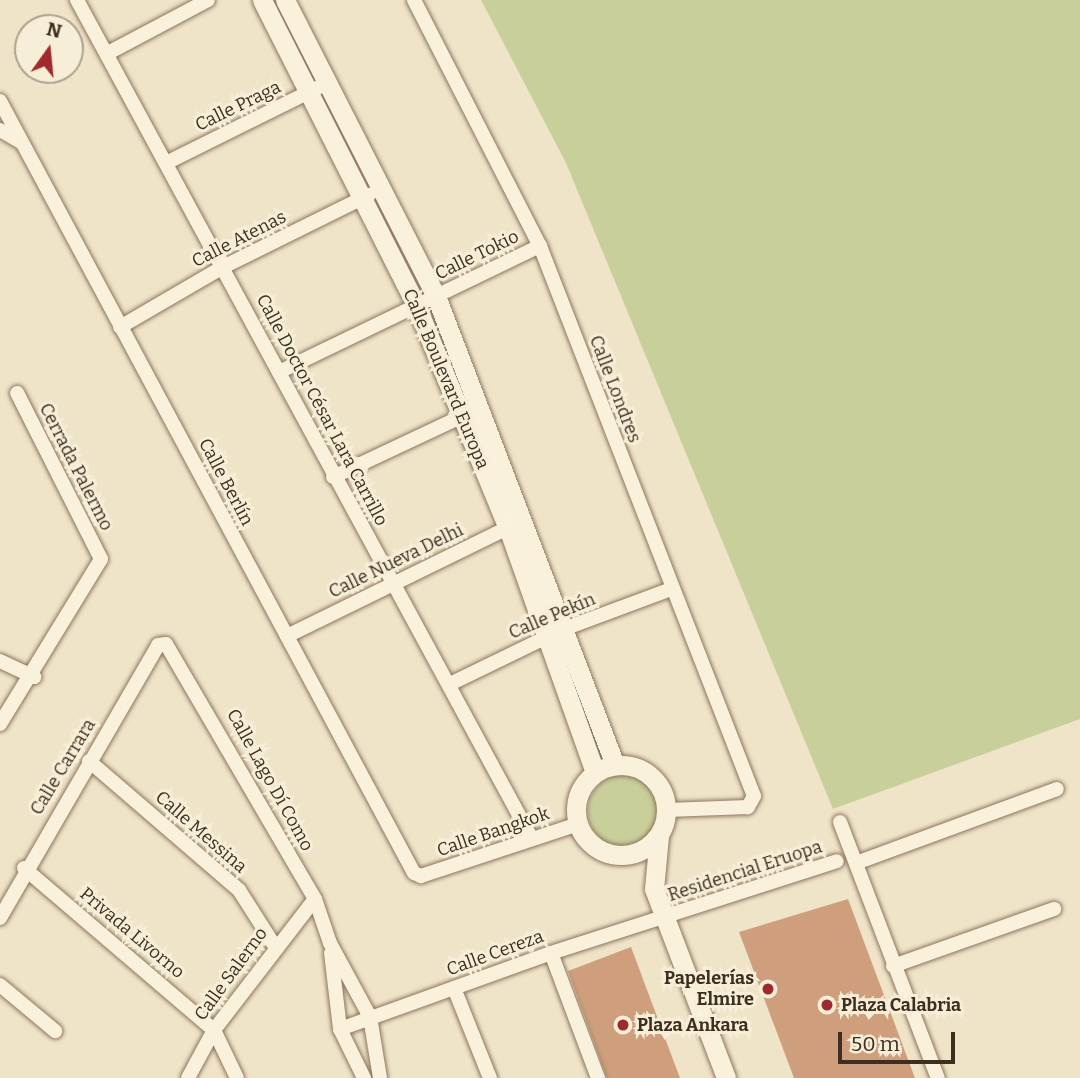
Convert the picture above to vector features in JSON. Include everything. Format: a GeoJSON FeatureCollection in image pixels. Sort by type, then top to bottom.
{"type":"FeatureCollection","features":[{"type":"Feature","properties":{"kind":"main road","name":"Calle Boulevard Europa"},"geometry":{"type":"LineString","coordinates":[[262,0],[317,88],[371,194],[416,305],[471,412]]}},
{"type":"Feature","properties":{"kind":"main road","name":"Calle Boulevard Europa"},"geometry":{"type":"LineString","coordinates":[[285,0],[317,88]]}},
{"type":"Feature","properties":{"kind":"main road","name":"Calle Boulevard Europa"},"geometry":{"type":"LineString","coordinates":[[371,194],[436,296],[471,412],[515,525],[553,634],[579,694],[615,765]]}},
{"type":"Feature","properties":{"kind":"main road","name":"Calle Boulevard Europa"},"geometry":{"type":"LineString","coordinates":[[579,694],[595,772]]}},
{"type":"Feature","properties":{"kind":"main road"},"geometry":{"type":"LineString","coordinates":[[654,889],[659,836],[667,810],[657,782],[631,765],[615,765],[595,772],[578,795],[578,824],[595,847],[623,855],[654,889],[726,1078]]}},
{"type":"Feature","properties":{"kind":"main road"},"geometry":{"type":"LineString","coordinates":[[623,855],[659,836]]}},
{"type":"Feature","properties":{"kind":"street","name":"Calle Doctor César Lara Carrillo"},"geometry":{"type":"LineString","coordinates":[[77,0],[168,162],[333,477],[395,583],[532,839]]}},
{"type":"Feature","properties":{"kind":"street"},"geometry":{"type":"LineString","coordinates":[[108,53],[208,0]]}},
{"type":"Feature","properties":{"kind":"street","name":"Calle Londres"},"geometry":{"type":"LineString","coordinates":[[414,0],[540,246],[753,803],[667,810]]}},
{"type":"Feature","properties":{"kind":"street","name":"Calle Praga"},"geometry":{"type":"LineString","coordinates":[[168,162],[317,88]]}},
{"type":"Feature","properties":{"kind":"street","name":"Calle Berlín"},"geometry":{"type":"LineString","coordinates":[[0,101],[414,873],[421,876]]}},
{"type":"Feature","properties":{"kind":"street"},"geometry":{"type":"LineString","coordinates":[[0,131],[22,143]]}},
{"type":"Feature","properties":{"kind":"street","name":"Calle Atenas"},"geometry":{"type":"LineString","coordinates":[[120,327],[223,267],[371,194]]}},
{"type":"Feature","properties":{"kind":"street","name":"Calle Tokio"},"geometry":{"type":"LineString","coordinates":[[279,372],[540,246]]}},
{"type":"Feature","properties":{"kind":"street","name":"Cerrada Palermo"},"geometry":{"type":"LineString","coordinates":[[17,393],[101,559],[34,677]]}},
{"type":"Feature","properties":{"kind":"street"},"geometry":{"type":"LineString","coordinates":[[333,477],[471,412]]}},
{"type":"Feature","properties":{"kind":"street","name":"Calle Nueva Delhi"},"geometry":{"type":"LineString","coordinates":[[287,636],[515,525]]}},
{"type":"Feature","properties":{"kind":"street","name":"Calle Pekín"},"geometry":{"type":"LineString","coordinates":[[450,684],[553,634],[671,589]]}},
{"type":"Feature","properties":{"kind":"street","name":"Calle Carrara"},"geometry":{"type":"LineString","coordinates":[[0,918],[24,867],[158,645],[166,644]]}},
{"type":"Feature","properties":{"kind":"street","name":"Calle Lago Dí Como"},"geometry":{"type":"LineString","coordinates":[[166,644],[315,899],[330,943],[370,1017],[380,1078]]}},
{"type":"Feature","properties":{"kind":"street"},"geometry":{"type":"LineString","coordinates":[[0,661],[34,677],[0,724]]}},
{"type":"Feature","properties":{"kind":"street","name":"Calle Messina"},"geometry":{"type":"LineString","coordinates":[[89,761],[239,890],[274,945]]}},
{"type":"Feature","properties":{"kind":"street"},"geometry":{"type":"LineString","coordinates":[[856,863],[1057,789]]}},
{"type":"Feature","properties":{"kind":"street"},"geometry":{"type":"LineString","coordinates":[[839,822],[938,1078]]}},
{"type":"Feature","properties":{"kind":"street","name":"Calle Bangkok"},"geometry":{"type":"LineString","coordinates":[[421,876],[578,824]]}},
{"type":"Feature","properties":{"kind":"street","name":"Residencial Eruopa"},"geometry":{"type":"LineString","coordinates":[[666,918],[837,861]]}},
{"type":"Feature","properties":{"kind":"street","name":"Privada Livorno"},"geometry":{"type":"LineString","coordinates":[[24,867],[162,982],[214,1030]]}},
{"type":"Feature","properties":{"kind":"street","name":"Calle Salerno"},"geometry":{"type":"LineString","coordinates":[[188,1078],[214,1030],[274,945],[315,899]]}},
{"type":"Feature","properties":{"kind":"street"},"geometry":{"type":"LineString","coordinates":[[893,966],[1054,909]]}},
{"type":"Feature","properties":{"kind":"street","name":"Calle Cereza"},"geometry":{"type":"LineString","coordinates":[[340,1029],[551,953],[666,918]]}},
{"type":"Feature","properties":{"kind":"street","name":"Calle Lago Dí Como"},"geometry":{"type":"LineString","coordinates":[[330,943],[340,1029]]}},
{"type":"Feature","properties":{"kind":"street"},"geometry":{"type":"LineString","coordinates":[[551,953],[597,1078]]}},
{"type":"Feature","properties":{"kind":"street"},"geometry":{"type":"LineString","coordinates":[[0,985],[55,1031]]}},
{"type":"Feature","properties":{"kind":"street"},"geometry":{"type":"LineString","coordinates":[[454,988],[490,1078]]}},
{"type":"Feature","properties":{"kind":"street"},"geometry":{"type":"LineString","coordinates":[[340,1029],[365,1078]]}},
{"type":"Feature","properties":{"kind":"street"},"geometry":{"type":"LineString","coordinates":[[214,1030],[237,1078]]}},
{"type":"Feature","properties":{"kind":"green space"},"geometry":{"type":"Polygon","coordinates":[[[481,0],[1080,0],[1080,719],[833,809],[566,163],[481,0]]]}},
{"type":"Feature","properties":{"kind":"green space"},"geometry":{"type":"Polygon","coordinates":[[[624,775],[644,781],[654,791],[660,811],[654,831],[644,841],[624,847],[604,841],[594,831],[588,811],[594,791],[604,781],[624,775]]]}},
{"type":"Feature","properties":{"kind":"building","name":"Plaza Calabria"},"geometry":{"type":"Polygon","coordinates":[[[848,899],[915,1078],[794,1078],[739,932],[848,899]]]}},
{"type":"Feature","properties":{"kind":"building","name":"Plaza Ankara"},"geometry":{"type":"Polygon","coordinates":[[[631,947],[680,1078],[607,1078],[568,971],[631,947]]]}},
{"type":"Feature","properties":{"kind":"place","name":"Papelerías Elmire"},"geometry":{"type":"Point","coordinates":[768,989]}},
{"type":"Feature","properties":{"kind":"place","name":"Plaza Calabria"},"geometry":{"type":"Point","coordinates":[827,1005]}},
{"type":"Feature","properties":{"kind":"place","name":"Plaza Ankara"},"geometry":{"type":"Point","coordinates":[623,1025]}}]}
